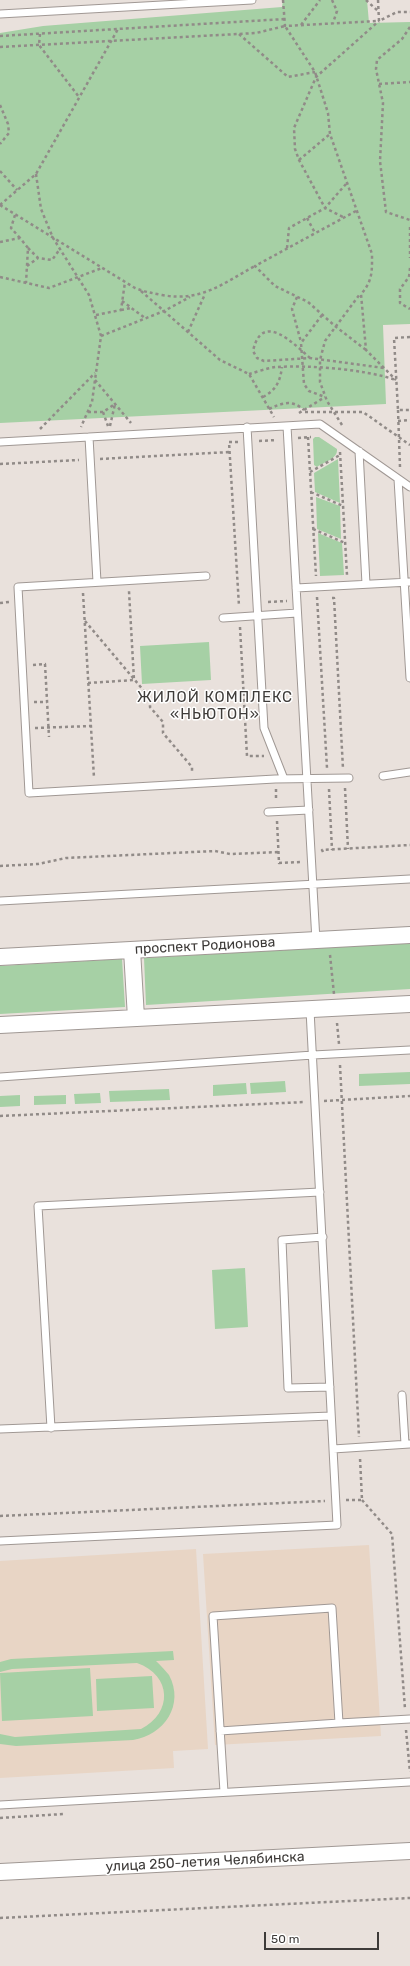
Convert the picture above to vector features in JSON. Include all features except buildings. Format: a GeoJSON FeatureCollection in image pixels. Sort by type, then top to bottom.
{"type":"FeatureCollection","features":[{"type":"Feature","properties":{"kind":"street","name":"проспект Родионова"},"geometry":{"type":"LineString","coordinates":[[0,957],[410,935]]}},
{"type":"Feature","properties":{"kind":"street"},"geometry":{"type":"LineString","coordinates":[[132,950],[136,1018]]}},
{"type":"Feature","properties":{"kind":"street"},"geometry":{"type":"LineString","coordinates":[[0,1025],[410,1004]]}},
{"type":"Feature","properties":{"kind":"street","name":"улица 250-летия Челябинска"},"geometry":{"type":"LineString","coordinates":[[0,1872],[410,1851]]}},
{"type":"Feature","properties":{"kind":"lane"},"geometry":{"type":"LineString","coordinates":[[0,14],[252,0]]}},
{"type":"Feature","properties":{"kind":"lane"},"geometry":{"type":"LineString","coordinates":[[0,442],[320,424],[410,487]]}},
{"type":"Feature","properties":{"kind":"lane"},"geometry":{"type":"LineString","coordinates":[[283,426],[288,439],[316,941]]}},
{"type":"Feature","properties":{"kind":"lane"},"geometry":{"type":"LineString","coordinates":[[247,427],[264,728],[284,779]]}},
{"type":"Feature","properties":{"kind":"lane"},"geometry":{"type":"LineString","coordinates":[[89,437],[97,582]]}},
{"type":"Feature","properties":{"kind":"lane"},"geometry":{"type":"LineString","coordinates":[[359,451],[366,584]]}},
{"type":"Feature","properties":{"kind":"lane"},"geometry":{"type":"LineString","coordinates":[[398,479],[407,582],[410,678]]}},
{"type":"Feature","properties":{"kind":"lane"},"geometry":{"type":"LineString","coordinates":[[206,576],[18,587],[29,793],[284,779],[307,780],[346,778]]}},
{"type":"Feature","properties":{"kind":"lane"},"geometry":{"type":"LineString","coordinates":[[296,588],[407,582]]}},
{"type":"Feature","properties":{"kind":"lane"},"geometry":{"type":"LineString","coordinates":[[223,618],[297,613]]}},
{"type":"Feature","properties":{"kind":"lane"},"geometry":{"type":"LineString","coordinates":[[383,776],[410,772]]}},
{"type":"Feature","properties":{"kind":"lane"},"geometry":{"type":"LineString","coordinates":[[268,812],[309,810]]}},
{"type":"Feature","properties":{"kind":"lane"},"geometry":{"type":"LineString","coordinates":[[0,901],[410,879]]}},
{"type":"Feature","properties":{"kind":"lane"},"geometry":{"type":"LineString","coordinates":[[0,1541],[337,1525],[310,1010]]}},
{"type":"Feature","properties":{"kind":"lane"},"geometry":{"type":"LineString","coordinates":[[0,1077],[313,1055],[410,1050]]}},
{"type":"Feature","properties":{"kind":"lane"},"geometry":{"type":"LineString","coordinates":[[51,1428],[38,1206],[320,1192]]}},
{"type":"Feature","properties":{"kind":"lane"},"geometry":{"type":"LineString","coordinates":[[322,1237],[282,1240],[288,1388],[330,1387]]}},
{"type":"Feature","properties":{"kind":"lane"},"geometry":{"type":"LineString","coordinates":[[333,1449],[408,1444],[402,1395]]}},
{"type":"Feature","properties":{"kind":"lane"},"geometry":{"type":"LineString","coordinates":[[0,1429],[331,1416]]}},
{"type":"Feature","properties":{"kind":"lane"},"geometry":{"type":"LineString","coordinates":[[224,1792],[213,1616],[332,1608],[339,1723]]}},
{"type":"Feature","properties":{"kind":"lane"},"geometry":{"type":"LineString","coordinates":[[220,1731],[408,1720]]}},
{"type":"Feature","properties":{"kind":"lane"},"geometry":{"type":"LineString","coordinates":[[0,1805],[410,1780]]}},
{"type":"Feature","properties":{"kind":"path"},"geometry":{"type":"LineString","coordinates":[[283,0],[285,26],[315,72],[328,113],[330,134],[372,254],[372,268],[369,285],[335,326],[325,341],[320,360],[320,382],[326,397],[344,429]]}},
{"type":"Feature","properties":{"kind":"path"},"geometry":{"type":"LineString","coordinates":[[300,25],[320,0]]}},
{"type":"Feature","properties":{"kind":"path"},"geometry":{"type":"LineString","coordinates":[[332,0],[337,11],[333,23]]}},
{"type":"Feature","properties":{"kind":"path"},"geometry":{"type":"LineString","coordinates":[[366,0],[378,11]]}},
{"type":"Feature","properties":{"kind":"path"},"geometry":{"type":"LineString","coordinates":[[378,0],[379,21]]}},
{"type":"Feature","properties":{"kind":"path"},"geometry":{"type":"LineString","coordinates":[[344,217],[325,208],[299,160],[295,149],[294,128],[316,77],[379,21],[397,12],[410,12]]}},
{"type":"Feature","properties":{"kind":"path"},"geometry":{"type":"LineString","coordinates":[[0,36],[284,19]]}},
{"type":"Feature","properties":{"kind":"path"},"geometry":{"type":"LineString","coordinates":[[0,47],[256,33],[285,26],[379,21]]}},
{"type":"Feature","properties":{"kind":"path"},"geometry":{"type":"LineString","coordinates":[[410,26],[402,39],[377,60],[376,68],[383,103],[380,161],[386,212],[410,220]]}},
{"type":"Feature","properties":{"kind":"path"},"geometry":{"type":"LineString","coordinates":[[118,29],[36,174],[0,205],[141,291],[177,298],[206,293],[356,210]]}},
{"type":"Feature","properties":{"kind":"path"},"geometry":{"type":"LineString","coordinates":[[40,34],[39,45],[79,97]]}},
{"type":"Feature","properties":{"kind":"path"},"geometry":{"type":"LineString","coordinates":[[239,34],[288,76],[315,72]]}},
{"type":"Feature","properties":{"kind":"path"},"geometry":{"type":"LineString","coordinates":[[379,84],[410,82]]}},
{"type":"Feature","properties":{"kind":"path"},"geometry":{"type":"LineString","coordinates":[[0,105],[8,124],[9,132],[0,144]]}},
{"type":"Feature","properties":{"kind":"path"},"geometry":{"type":"LineString","coordinates":[[299,160],[330,134]]}},
{"type":"Feature","properties":{"kind":"path"},"geometry":{"type":"LineString","coordinates":[[0,171],[17,190]]}},
{"type":"Feature","properties":{"kind":"path"},"geometry":{"type":"LineString","coordinates":[[36,174],[41,209],[53,238],[89,295],[101,336],[92,402],[76,438]]}},
{"type":"Feature","properties":{"kind":"path"},"geometry":{"type":"LineString","coordinates":[[287,248],[289,228],[325,208],[346,183]]}},
{"type":"Feature","properties":{"kind":"path"},"geometry":{"type":"LineString","coordinates":[[15,215],[11,228],[38,258],[52,260],[60,249]]}},
{"type":"Feature","properties":{"kind":"path"},"geometry":{"type":"LineString","coordinates":[[307,218],[315,233]]}},
{"type":"Feature","properties":{"kind":"path"},"geometry":{"type":"LineString","coordinates":[[410,227],[410,258]]}},
{"type":"Feature","properties":{"kind":"path"},"geometry":{"type":"LineString","coordinates":[[0,242],[20,238]]}},
{"type":"Feature","properties":{"kind":"path"},"geometry":{"type":"LineString","coordinates":[[26,283],[28,248]]}},
{"type":"Feature","properties":{"kind":"path"},"geometry":{"type":"LineString","coordinates":[[27,266],[38,258]]}},
{"type":"Feature","properties":{"kind":"path"},"geometry":{"type":"LineString","coordinates":[[256,266],[275,286],[308,302],[335,326],[366,350],[396,380]]}},
{"type":"Feature","properties":{"kind":"path"},"geometry":{"type":"LineString","coordinates":[[0,277],[49,288],[102,268]]}},
{"type":"Feature","properties":{"kind":"path"},"geometry":{"type":"LineString","coordinates":[[410,268],[409,277],[400,289],[400,303],[410,309]]}},
{"type":"Feature","properties":{"kind":"path"},"geometry":{"type":"LineString","coordinates":[[121,310],[125,282]]}},
{"type":"Feature","properties":{"kind":"path"},"geometry":{"type":"LineString","coordinates":[[141,291],[220,360],[249,374],[269,409],[283,426],[299,413],[326,397]]}},
{"type":"Feature","properties":{"kind":"path"},"geometry":{"type":"LineString","coordinates":[[188,332],[206,293]]}},
{"type":"Feature","properties":{"kind":"path"},"geometry":{"type":"LineString","coordinates":[[361,294],[366,350]]}},
{"type":"Feature","properties":{"kind":"path"},"geometry":{"type":"LineString","coordinates":[[101,336],[164,311],[191,296]]}},
{"type":"Feature","properties":{"kind":"path"},"geometry":{"type":"LineString","coordinates":[[297,297],[292,309],[301,343],[304,384],[309,391],[326,397]]}},
{"type":"Feature","properties":{"kind":"path"},"geometry":{"type":"LineString","coordinates":[[122,301],[145,318]]}},
{"type":"Feature","properties":{"kind":"path"},"geometry":{"type":"LineString","coordinates":[[96,315],[131,308]]}},
{"type":"Feature","properties":{"kind":"path"},"geometry":{"type":"LineString","coordinates":[[301,343],[322,315]]}},
{"type":"Feature","properties":{"kind":"path"},"geometry":{"type":"LineString","coordinates":[[310,358],[286,336],[270,331],[260,335],[255,342],[253,351],[257,358],[264,361],[310,358],[384,368]]}},
{"type":"Feature","properties":{"kind":"path"},"geometry":{"type":"LineString","coordinates":[[400,467],[394,338],[410,337]]}},
{"type":"Feature","properties":{"kind":"path"},"geometry":{"type":"LineString","coordinates":[[249,374],[275,367],[320,368],[380,375],[396,380]]}},
{"type":"Feature","properties":{"kind":"path"},"geometry":{"type":"LineString","coordinates":[[263,397],[273,391],[280,376],[282,367]]}},
{"type":"Feature","properties":{"kind":"path"},"geometry":{"type":"LineString","coordinates":[[28,441],[96,373]]}},
{"type":"Feature","properties":{"kind":"path"},"geometry":{"type":"LineString","coordinates":[[95,379],[140,434]]}},
{"type":"Feature","properties":{"kind":"path"},"geometry":{"type":"LineString","coordinates":[[269,409],[286,402],[299,406],[304,410]]}},
{"type":"Feature","properties":{"kind":"path"},"geometry":{"type":"LineString","coordinates":[[103,412],[109,428],[115,404]]}},
{"type":"Feature","properties":{"kind":"path"},"geometry":{"type":"LineString","coordinates":[[88,412],[103,412],[115,404]]}},
{"type":"Feature","properties":{"kind":"path"},"geometry":{"type":"LineString","coordinates":[[398,410],[410,410]]}},
{"type":"Feature","properties":{"kind":"path"},"geometry":{"type":"LineString","coordinates":[[299,413],[334,411],[364,412],[410,445]]}},
{"type":"Feature","properties":{"kind":"path"},"geometry":{"type":"LineString","coordinates":[[398,421],[410,420]]}},
{"type":"Feature","properties":{"kind":"path"},"geometry":{"type":"LineString","coordinates":[[307,425],[332,850]]}},
{"type":"Feature","properties":{"kind":"path"},"geometry":{"type":"LineString","coordinates":[[229,442],[308,438],[313,436]]}},
{"type":"Feature","properties":{"kind":"path"},"geometry":{"type":"LineString","coordinates":[[340,448],[347,577]]}},
{"type":"Feature","properties":{"kind":"path"},"geometry":{"type":"LineString","coordinates":[[0,464],[230,452]]}},
{"type":"Feature","properties":{"kind":"path"},"geometry":{"type":"LineString","coordinates":[[310,472],[340,455]]}},
{"type":"Feature","properties":{"kind":"path"},"geometry":{"type":"LineString","coordinates":[[311,492],[343,506]]}},
{"type":"Feature","properties":{"kind":"path"},"geometry":{"type":"LineString","coordinates":[[313,529],[345,543]]}},
{"type":"Feature","properties":{"kind":"path"},"geometry":{"type":"LineString","coordinates":[[128,580],[134,680]]}},
{"type":"Feature","properties":{"kind":"path"},"geometry":{"type":"LineString","coordinates":[[83,583],[94,789]]}},
{"type":"Feature","properties":{"kind":"path"},"geometry":{"type":"LineString","coordinates":[[239,604],[323,598]]}},
{"type":"Feature","properties":{"kind":"path"},"geometry":{"type":"LineString","coordinates":[[328,598],[334,598],[346,778],[348,849]]}},
{"type":"Feature","properties":{"kind":"path"},"geometry":{"type":"LineString","coordinates":[[0,603],[10,602]]}},
{"type":"Feature","properties":{"kind":"path"},"geometry":{"type":"LineString","coordinates":[[85,621],[150,698],[150,708],[163,722],[163,733],[192,767],[193,784]]}},
{"type":"Feature","properties":{"kind":"path"},"geometry":{"type":"LineString","coordinates":[[22,665],[45,664],[49,737]]}},
{"type":"Feature","properties":{"kind":"path"},"geometry":{"type":"LineString","coordinates":[[88,682],[134,680]]}},
{"type":"Feature","properties":{"kind":"path"},"geometry":{"type":"LineString","coordinates":[[26,729],[91,726]]}},
{"type":"Feature","properties":{"kind":"path"},"geometry":{"type":"LineString","coordinates":[[0,866],[38,864],[66,858],[215,851],[230,854],[278,852],[279,863],[311,862]]}},
{"type":"Feature","properties":{"kind":"path"},"geometry":{"type":"LineString","coordinates":[[0,1116],[410,1096]]}},
{"type":"Feature","properties":{"kind":"path"},"geometry":{"type":"LineString","coordinates":[[341,1100],[362,1500],[392,1534],[408,1720],[410,1780]]}},
{"type":"Feature","properties":{"kind":"path"},"geometry":{"type":"LineString","coordinates":[[0,1516],[362,1500]]}},
{"type":"Feature","properties":{"kind":"path"},"geometry":{"type":"LineString","coordinates":[[0,1918],[410,1898]]}},
{"type":"Feature","properties":{"kind":"shaded area"},"geometry":{"type":"Polygon","coordinates":[[[369,1545],[381,1736],[215,1745],[203,1554],[369,1545]]]}},
{"type":"Feature","properties":{"kind":"shaded area"},"geometry":{"type":"Polygon","coordinates":[[[196,1549],[208,1749],[173,1751],[174,1768],[0,1778],[0,1561],[196,1549]]]}},
{"type":"Feature","properties":{"kind":"green space"},"geometry":{"type":"Polygon","coordinates":[[[283,0],[367,0],[369,23],[410,22],[410,324],[383,325],[386,404],[0,423],[0,33],[43,26],[282,7],[283,0]]]}},
{"type":"Feature","properties":{"kind":"green space"},"geometry":{"type":"Polygon","coordinates":[[[315,437],[319,437],[337,449],[337,452],[333,458],[317,467],[314,465],[313,439],[315,437]]]}},
{"type":"Feature","properties":{"kind":"green space"},"geometry":{"type":"Polygon","coordinates":[[[338,459],[340,503],[315,492],[314,473],[338,459]]]}},
{"type":"Feature","properties":{"kind":"green space"},"geometry":{"type":"Polygon","coordinates":[[[316,497],[340,506],[341,539],[317,529],[316,497]]]}},
{"type":"Feature","properties":{"kind":"green space"},"geometry":{"type":"Polygon","coordinates":[[[318,533],[342,543],[344,575],[320,576],[318,533]]]}},
{"type":"Feature","properties":{"kind":"green space"},"geometry":{"type":"Polygon","coordinates":[[[209,642],[211,680],[142,684],[140,646],[209,642]]]}},
{"type":"Feature","properties":{"kind":"green space"},"geometry":{"type":"Polygon","coordinates":[[[410,943],[410,989],[146,1005],[144,958],[410,943]]]}},
{"type":"Feature","properties":{"kind":"green space"},"geometry":{"type":"Polygon","coordinates":[[[122,959],[125,1007],[0,1014],[0,966],[122,959]]]}},
{"type":"Feature","properties":{"kind":"green space"},"geometry":{"type":"Polygon","coordinates":[[[410,1072],[410,1084],[359,1086],[359,1074],[410,1072]]]}},
{"type":"Feature","properties":{"kind":"green space"},"geometry":{"type":"Polygon","coordinates":[[[285,1081],[286,1092],[251,1094],[250,1083],[285,1081]]]}},
{"type":"Feature","properties":{"kind":"green space"},"geometry":{"type":"Polygon","coordinates":[[[246,1083],[247,1094],[213,1096],[213,1085],[246,1083]]]}},
{"type":"Feature","properties":{"kind":"green space"},"geometry":{"type":"Polygon","coordinates":[[[169,1089],[170,1100],[110,1102],[109,1091],[169,1089]]]}},
{"type":"Feature","properties":{"kind":"green space"},"geometry":{"type":"Polygon","coordinates":[[[100,1093],[101,1103],[75,1104],[74,1094],[100,1093]]]}},
{"type":"Feature","properties":{"kind":"green space"},"geometry":{"type":"Polygon","coordinates":[[[20,1095],[20,1106],[0,1107],[0,1096],[20,1095]]]}},
{"type":"Feature","properties":{"kind":"green space"},"geometry":{"type":"Polygon","coordinates":[[[66,1095],[66,1104],[34,1105],[34,1096],[66,1095]]]}},
{"type":"Feature","properties":{"kind":"green space"},"geometry":{"type":"Polygon","coordinates":[[[245,1268],[248,1327],[215,1329],[212,1270],[245,1268]]]}},
{"type":"Feature","properties":{"kind":"green space"},"geometry":{"type":"Polygon","coordinates":[[[173,1651],[174,1660],[156,1661],[169,1675],[173,1686],[174,1697],[173,1707],[169,1717],[154,1732],[133,1740],[16,1746],[0,1744],[0,1734],[15,1737],[141,1729],[159,1714],[163,1704],[164,1694],[162,1685],[157,1676],[149,1669],[137,1663],[12,1669],[0,1672],[0,1662],[11,1659],[173,1651]]]}},
{"type":"Feature","properties":{"kind":"green space"},"geometry":{"type":"Polygon","coordinates":[[[90,1668],[93,1716],[2,1721],[0,1673],[90,1668]]]}},
{"type":"Feature","properties":{"kind":"green space"},"geometry":{"type":"Polygon","coordinates":[[[152,1676],[154,1708],[97,1711],[96,1679],[152,1676]]]}},
{"type":"Feature","properties":{"kind":"district","name":"ЖИЛОЙ КОМПЛЕКС «НЬЮТОН»"},"geometry":{"type":"Point","coordinates":[215,706]}}]}
